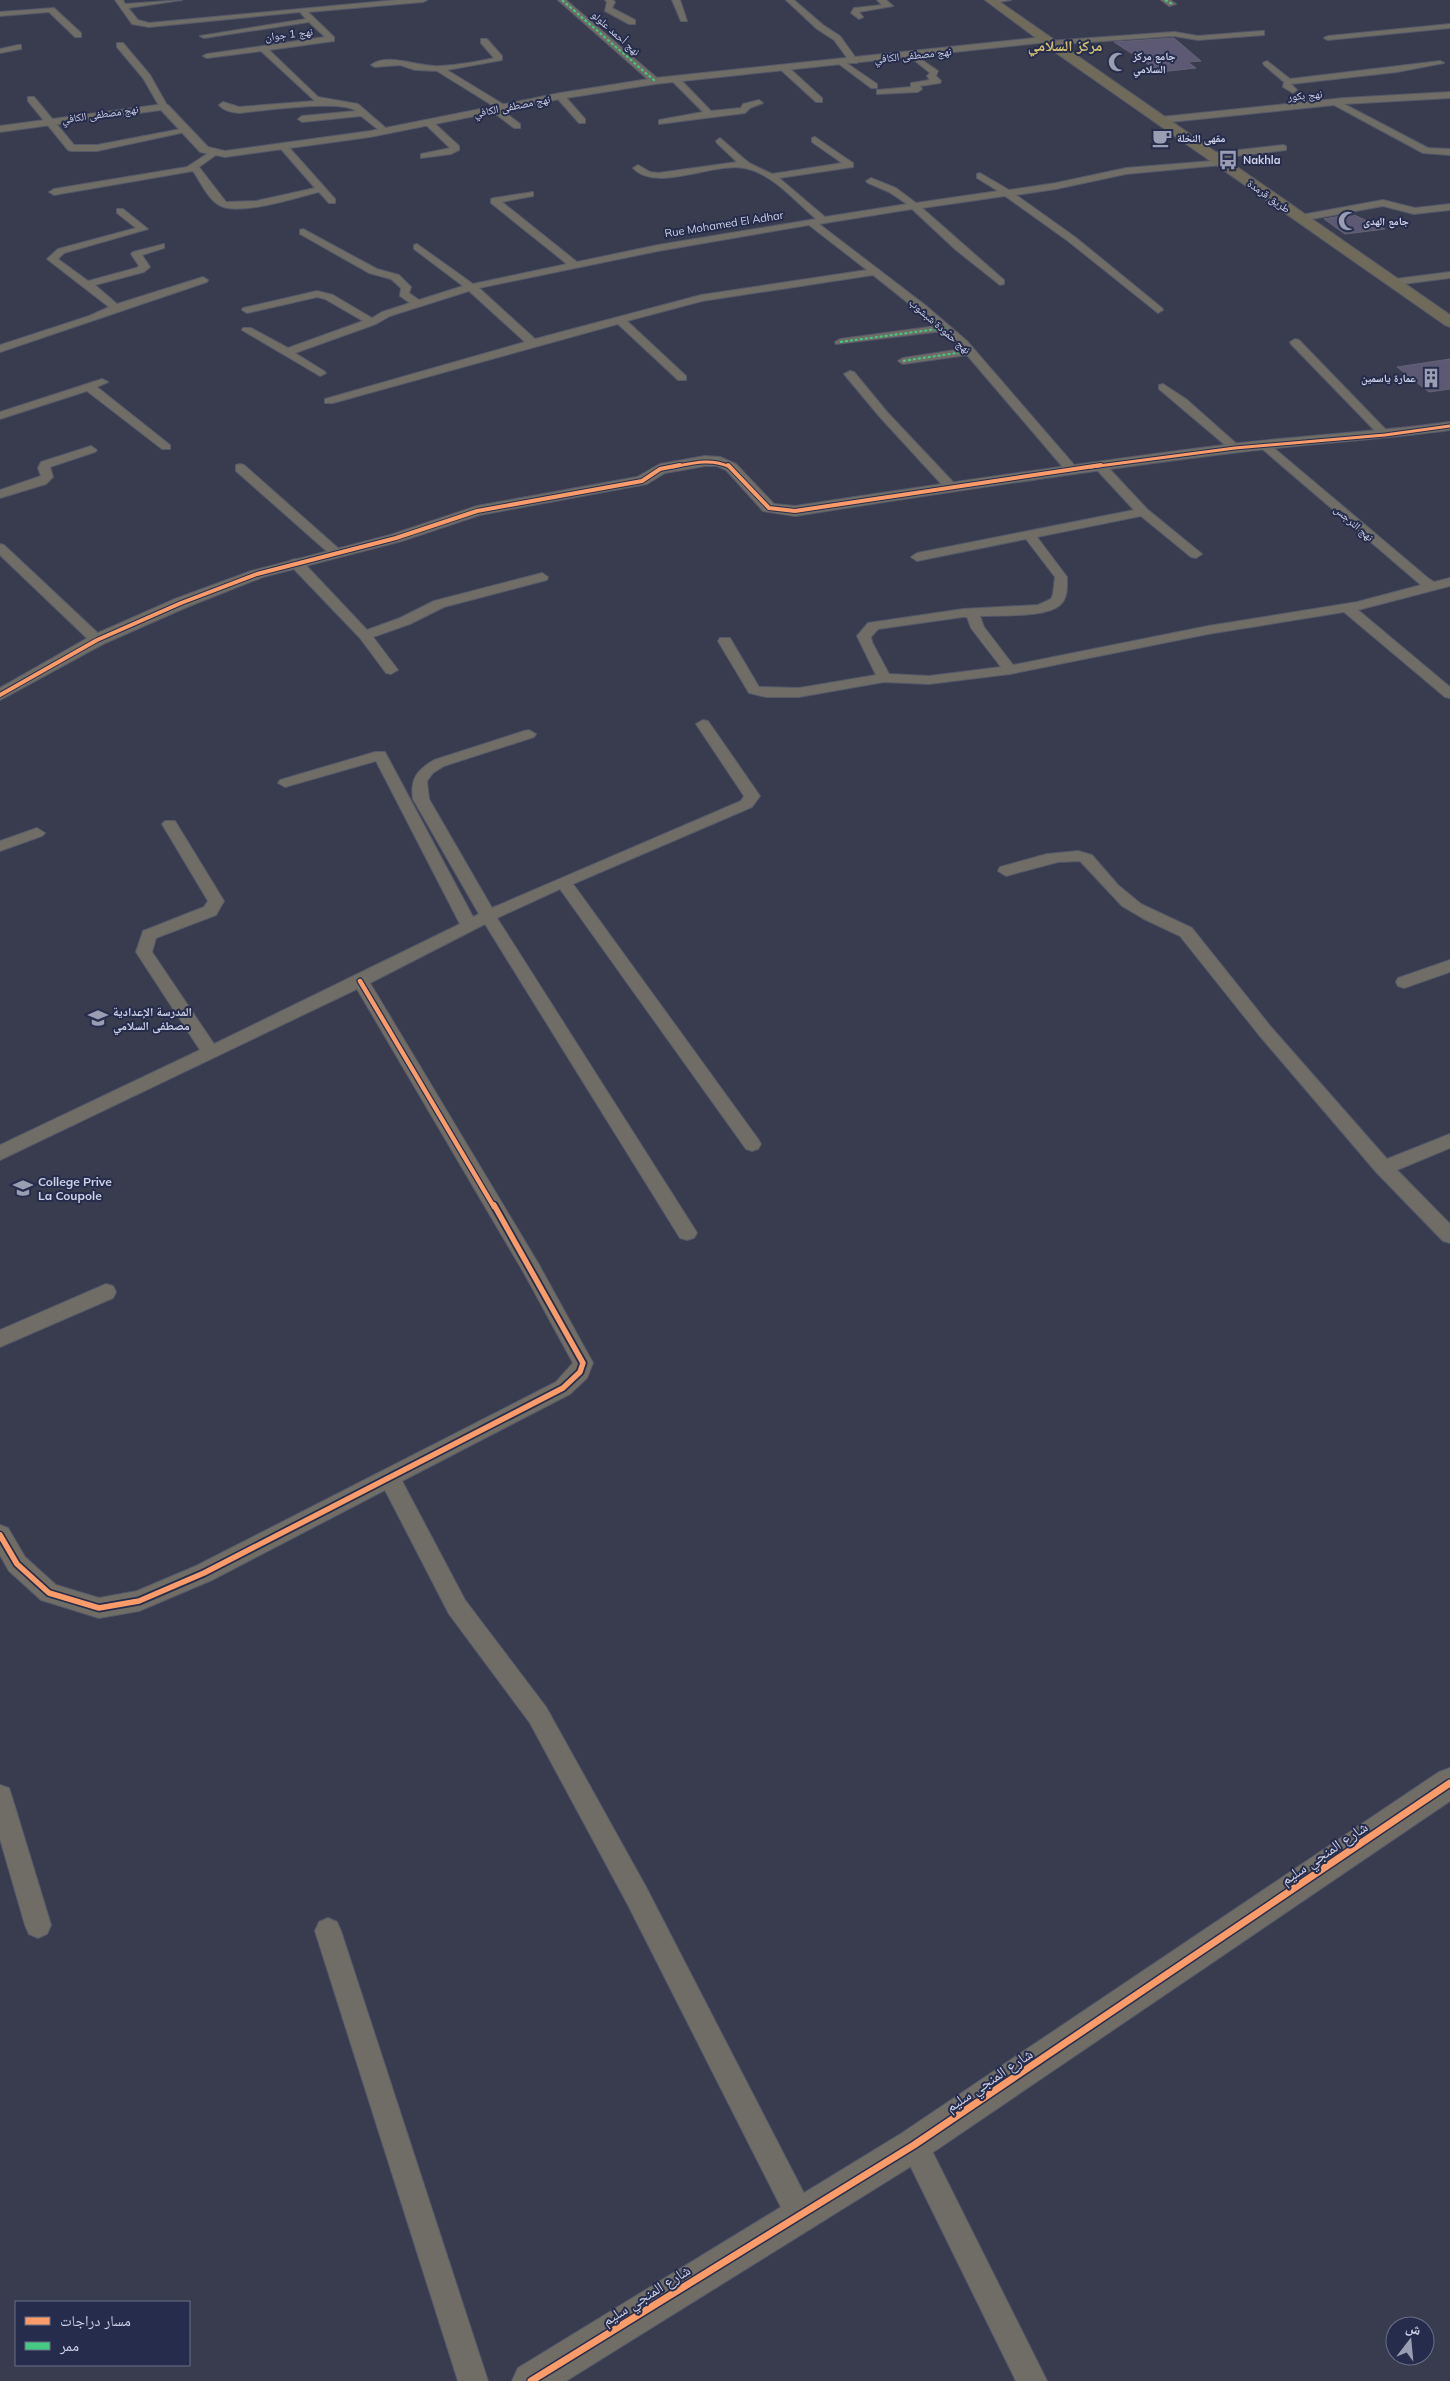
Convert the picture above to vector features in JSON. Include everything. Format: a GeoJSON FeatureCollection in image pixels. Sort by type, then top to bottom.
{"type":"FeatureCollection","features":[{"type":"Feature","properties":{"kind":"main road","name":"طريق قرمدة"},"geometry":{"type":"LineString","coordinates":[[991,1],[1046,42],[1162,120],[1450,322]]}},
{"type":"Feature","properties":{"kind":"street"},"geometry":{"type":"LineString","coordinates":[[122,3],[178,0]]}},
{"type":"Feature","properties":{"kind":"street"},"geometry":{"type":"LineString","coordinates":[[288,0],[298,10]]}},
{"type":"Feature","properties":{"kind":"street","name":"نهج 1 جوان"},"geometry":{"type":"LineString","coordinates":[[298,10],[423,0]]}},
{"type":"Feature","properties":{"kind":"street","name":"نهج أحمد علولو"},"geometry":{"type":"LineString","coordinates":[[562,0],[655,81]]}},
{"type":"Feature","properties":{"kind":"street"},"geometry":{"type":"LineString","coordinates":[[610,0],[608,9],[632,22]]}},
{"type":"Feature","properties":{"kind":"street"},"geometry":{"type":"LineString","coordinates":[[676,0],[684,19]]}},
{"type":"Feature","properties":{"kind":"street"},"geometry":{"type":"LineString","coordinates":[[790,0],[820,26],[833,34],[854,61]]}},
{"type":"Feature","properties":{"kind":"street"},"geometry":{"type":"LineString","coordinates":[[859,17],[855,13],[857,10],[889,6],[881,0]]}},
{"type":"Feature","properties":{"kind":"street"},"geometry":{"type":"LineString","coordinates":[[991,1],[1007,0]]}},
{"type":"Feature","properties":{"kind":"street"},"geometry":{"type":"LineString","coordinates":[[394,2],[400,9]]}},
{"type":"Feature","properties":{"kind":"street"},"geometry":{"type":"LineString","coordinates":[[122,3],[135,22],[149,25],[298,10]]}},
{"type":"Feature","properties":{"kind":"street"},"geometry":{"type":"LineString","coordinates":[[0,14],[50,10],[78,36]]}},
{"type":"Feature","properties":{"kind":"street","name":"نهج 1 جوان"},"geometry":{"type":"LineString","coordinates":[[207,56],[331,39],[312,20],[298,10]]}},
{"type":"Feature","properties":{"kind":"street"},"geometry":{"type":"LineString","coordinates":[[204,36],[312,20]]}},
{"type":"Feature","properties":{"kind":"street"},"geometry":{"type":"LineString","coordinates":[[1328,38],[1450,26]]}},
{"type":"Feature","properties":{"kind":"street"},"geometry":{"type":"LineString","coordinates":[[1046,42],[1174,34],[1198,38],[1261,33]]}},
{"type":"Feature","properties":{"kind":"street"},"geometry":{"type":"LineString","coordinates":[[375,65],[401,62],[415,68],[440,69],[499,58],[484,41]]}},
{"type":"Feature","properties":{"kind":"street","name":"نهج مصطفى الكافي"},"geometry":{"type":"LineString","coordinates":[[213,153],[225,154],[384,131],[560,96],[655,81],[1046,42]]}},
{"type":"Feature","properties":{"kind":"street"},"geometry":{"type":"LineString","coordinates":[[120,46],[147,77],[164,108],[204,150],[213,153]]}},
{"type":"Feature","properties":{"kind":"street"},"geometry":{"type":"LineString","coordinates":[[0,51],[18,47]]}},
{"type":"Feature","properties":{"kind":"street"},"geometry":{"type":"LineString","coordinates":[[263,49],[315,99],[351,104],[384,131]]}},
{"type":"Feature","properties":{"kind":"street"},"geometry":{"type":"LineString","coordinates":[[842,62],[877,89],[918,89],[914,85],[937,81],[931,76],[934,73],[912,55]]}},
{"type":"Feature","properties":{"kind":"street"},"geometry":{"type":"LineString","coordinates":[[1267,62],[1288,82],[1286,85],[1314,105]]}},
{"type":"Feature","properties":{"kind":"street"},"geometry":{"type":"LineString","coordinates":[[1288,82],[1397,70],[1405,66],[1440,63]]}},
{"type":"Feature","properties":{"kind":"street"},"geometry":{"type":"LineString","coordinates":[[784,68],[819,100]]}},
{"type":"Feature","properties":{"kind":"street"},"geometry":{"type":"LineString","coordinates":[[440,69],[499,108],[517,126]]}},
{"type":"Feature","properties":{"kind":"street"},"geometry":{"type":"LineString","coordinates":[[675,79],[709,114]]}},
{"type":"Feature","properties":{"kind":"street","name":"نهج بكور"},"geometry":{"type":"LineString","coordinates":[[1162,120],[1337,103],[1450,95]]}},
{"type":"Feature","properties":{"kind":"street"},"geometry":{"type":"LineString","coordinates":[[560,96],[582,121]]}},
{"type":"Feature","properties":{"kind":"street"},"geometry":{"type":"LineString","coordinates":[[31,99],[71,148],[97,148],[186,132]]}},
{"type":"Feature","properties":{"kind":"street"},"geometry":{"type":"LineString","coordinates":[[223,105],[229,109],[239,110],[330,102]]}},
{"type":"Feature","properties":{"kind":"street"},"geometry":{"type":"LineString","coordinates":[[662,122],[745,110],[746,106],[759,103]]}},
{"type":"Feature","properties":{"kind":"street"},"geometry":{"type":"LineString","coordinates":[[1337,103],[1426,151],[1450,152]]}},
{"type":"Feature","properties":{"kind":"street","name":"نهج مصطفى الكافي"},"geometry":{"type":"LineString","coordinates":[[0,129],[135,109],[164,108]]}},
{"type":"Feature","properties":{"kind":"street"},"geometry":{"type":"LineString","coordinates":[[302,119],[363,113]]}},
{"type":"Feature","properties":{"kind":"street"},"geometry":{"type":"LineString","coordinates":[[424,156],[451,151],[456,148],[429,123]]}},
{"type":"Feature","properties":{"kind":"street"},"geometry":{"type":"LineString","coordinates":[[770,177],[850,165],[815,140]]}},
{"type":"Feature","properties":{"kind":"street"},"geometry":{"type":"LineString","coordinates":[[720,141],[746,165]]}},
{"type":"Feature","properties":{"kind":"street"},"geometry":{"type":"LineString","coordinates":[[283,146],[332,201]]}},
{"type":"Feature","properties":{"kind":"street","name":"Rue Mohamed El Adhar"},"geometry":{"type":"LineString","coordinates":[[287,352],[372,322],[386,314],[471,288],[680,243],[915,206],[1010,194],[1126,171],[1283,148]]}},
{"type":"Feature","properties":{"kind":"street"},"geometry":{"type":"LineString","coordinates":[[54,192],[196,167],[213,153]]}},
{"type":"Feature","properties":{"kind":"street"},"geometry":{"type":"LineString","coordinates":[[638,168],[648,175],[658,176],[729,165],[746,165]]}},
{"type":"Feature","properties":{"kind":"street","name":"نهج حمّودة شبشوب"},"geometry":{"type":"LineString","coordinates":[[746,165],[770,177],[873,272],[921,307],[970,351],[1071,469]]}},
{"type":"Feature","properties":{"kind":"street"},"geometry":{"type":"LineString","coordinates":[[196,167],[220,201],[227,205],[245,205],[321,189]]}},
{"type":"Feature","properties":{"kind":"street"},"geometry":{"type":"LineString","coordinates":[[980,176],[1010,194],[1086,249],[1158,310]]}},
{"type":"Feature","properties":{"kind":"street"},"geometry":{"type":"LineString","coordinates":[[871,181],[882,183],[915,206],[947,237],[1000,282]]}},
{"type":"Feature","properties":{"kind":"street"},"geometry":{"type":"LineString","coordinates":[[521,185],[535,193],[494,202],[575,265]]}},
{"type":"Feature","properties":{"kind":"street"},"geometry":{"type":"LineString","coordinates":[[1301,218],[1383,203],[1394,204],[1414,211],[1450,207]]}},
{"type":"Feature","properties":{"kind":"street"},"geometry":{"type":"LineString","coordinates":[[115,308],[110,301],[52,259],[61,251],[143,229],[120,211]]}},
{"type":"Feature","properties":{"kind":"street"},"geometry":{"type":"LineString","coordinates":[[303,232],[372,271],[395,277],[406,287],[404,294],[418,304]]}},
{"type":"Feature","properties":{"kind":"street"},"geometry":{"type":"LineString","coordinates":[[87,284],[140,270],[145,267],[136,254],[161,246]]}},
{"type":"Feature","properties":{"kind":"street"},"geometry":{"type":"LineString","coordinates":[[417,247],[471,288],[533,343]]}},
{"type":"Feature","properties":{"kind":"street"},"geometry":{"type":"LineString","coordinates":[[329,401],[701,298],[873,272]]}},
{"type":"Feature","properties":{"kind":"street"},"geometry":{"type":"LineString","coordinates":[[1395,282],[1450,275]]}},
{"type":"Feature","properties":{"kind":"street"},"geometry":{"type":"LineString","coordinates":[[0,349],[102,315],[115,308],[203,280]]}},
{"type":"Feature","properties":{"kind":"street"},"geometry":{"type":"LineString","coordinates":[[247,310],[317,294],[329,297],[372,322]]}},
{"type":"Feature","properties":{"kind":"street"},"geometry":{"type":"LineString","coordinates":[[620,320],[682,378]]}},
{"type":"Feature","properties":{"kind":"street"},"geometry":{"type":"LineString","coordinates":[[840,342],[945,328]]}},
{"type":"Feature","properties":{"kind":"street"},"geometry":{"type":"LineString","coordinates":[[247,330],[320,373]]}},
{"type":"Feature","properties":{"kind":"street"},"geometry":{"type":"LineString","coordinates":[[1295,342],[1385,435]]}},
{"type":"Feature","properties":{"kind":"street"},"geometry":{"type":"LineString","coordinates":[[903,361],[970,351]]}},
{"type":"Feature","properties":{"kind":"street"},"geometry":{"type":"LineString","coordinates":[[850,374],[883,414],[950,485]]}},
{"type":"Feature","properties":{"kind":"street"},"geometry":{"type":"LineString","coordinates":[[0,416],[102,382]]}},
{"type":"Feature","properties":{"kind":"street"},"geometry":{"type":"LineString","coordinates":[[89,387],[166,447]]}},
{"type":"Feature","properties":{"kind":"street"},"geometry":{"type":"LineString","coordinates":[[1164,387],[1181,399],[1235,448]]}},
{"type":"Feature","properties":{"kind":"street"},"geometry":{"type":"LineString","coordinates":[[0,695],[97,640],[190,600],[258,574],[335,552],[396,538],[477,512],[642,481],[655,470],[705,461],[720,462],[731,467],[765,505],[775,510],[807,510],[950,485],[1071,469],[1235,448],[1385,435],[1450,426]]}},
{"type":"Feature","properties":{"kind":"street","name":"نهج النرجس"},"geometry":{"type":"LineString","coordinates":[[1264,445],[1411,571],[1432,586]]}},
{"type":"Feature","properties":{"kind":"street"},"geometry":{"type":"LineString","coordinates":[[0,494],[42,481],[47,477],[45,465],[91,450]]}},
{"type":"Feature","properties":{"kind":"street"},"geometry":{"type":"LineString","coordinates":[[1100,466],[1144,512],[1196,554]]}},
{"type":"Feature","properties":{"kind":"street"},"geometry":{"type":"LineString","coordinates":[[240,468],[335,552]]}},
{"type":"Feature","properties":{"kind":"street"},"geometry":{"type":"LineString","coordinates":[[917,556],[1030,536],[1144,512]]}},
{"type":"Feature","properties":{"kind":"street"},"geometry":{"type":"LineString","coordinates":[[884,678],[865,642],[864,636],[870,628],[892,622],[972,613],[1024,612],[1040,609],[1056,602],[1060,594],[1061,576],[1030,536]]}},
{"type":"Feature","properties":{"kind":"street"},"geometry":{"type":"LineString","coordinates":[[0,548],[97,640]]}},
{"type":"Feature","properties":{"kind":"street"},"geometry":{"type":"LineString","coordinates":[[296,563],[365,635],[391,670]]}},
{"type":"Feature","properties":{"kind":"street"},"geometry":{"type":"LineString","coordinates":[[365,635],[405,621],[439,604],[542,578]]}},
{"type":"Feature","properties":{"kind":"street"},"geometry":{"type":"LineString","coordinates":[[725,641],[754,690],[762,693],[804,691],[884,678],[929,680],[1010,670],[1208,630],[1346,608],[1450,582]]}},
{"type":"Feature","properties":{"kind":"street"},"geometry":{"type":"LineString","coordinates":[[1346,608],[1450,694]]}},
{"type":"Feature","properties":{"kind":"street"},"geometry":{"type":"LineString","coordinates":[[972,613],[978,628],[1010,670]]}},
{"type":"Feature","properties":{"kind":"street"},"geometry":{"type":"LineString","coordinates":[[0,1153],[360,981],[488,916],[746,804],[752,796],[703,724]]}},
{"type":"Feature","properties":{"kind":"street"},"geometry":{"type":"LineString","coordinates":[[529,734],[439,763],[427,770],[420,778],[418,787],[421,800],[488,916],[687,1233]]}},
{"type":"Feature","properties":{"kind":"street"},"geometry":{"type":"LineString","coordinates":[[285,783],[380,756],[469,926]]}},
{"type":"Feature","properties":{"kind":"street"},"geometry":{"type":"LineString","coordinates":[[170,824],[216,901],[210,910],[149,935],[144,952],[211,1053]]}},
{"type":"Feature","properties":{"kind":"street"},"geometry":{"type":"LineString","coordinates":[[0,846],[37,833]]}},
{"type":"Feature","properties":{"kind":"street"},"geometry":{"type":"LineString","coordinates":[[1006,871],[1069,855],[1081,855],[1130,905],[1146,914],[1175,925],[1186,932],[1265,1031],[1384,1168],[1450,1236]]}},
{"type":"Feature","properties":{"kind":"street"},"geometry":{"type":"LineString","coordinates":[[563,882],[752,1144]]}},
{"type":"Feature","properties":{"kind":"street"},"geometry":{"type":"LineString","coordinates":[[1404,982],[1450,966]]}},
{"type":"Feature","properties":{"kind":"street"},"geometry":{"type":"LineString","coordinates":[[0,1536],[17,1564],[49,1593],[99,1608],[139,1602],[204,1572],[563,1388],[580,1372],[583,1363],[531,1268],[360,981]]}},
{"type":"Feature","properties":{"kind":"street"},"geometry":{"type":"LineString","coordinates":[[1384,1168],[1450,1141]]}},
{"type":"Feature","properties":{"kind":"street"},"geometry":{"type":"LineString","coordinates":[[0,1338],[106,1292]]}},
{"type":"Feature","properties":{"kind":"street"},"geometry":{"type":"LineString","coordinates":[[389,1477],[457,1607],[538,1715],[637,1896],[800,2215]]}},
{"type":"Feature","properties":{"kind":"street","name":"شارع المنجي سليم"},"geometry":{"type":"LineString","coordinates":[[531,2381],[914,2145],[1449,1784]]}},
{"type":"Feature","properties":{"kind":"street"},"geometry":{"type":"LineString","coordinates":[[0,1797],[38,1925]]}},
{"type":"Feature","properties":{"kind":"street"},"geometry":{"type":"LineString","coordinates":[[328,1931],[473,2381]]}},
{"type":"Feature","properties":{"kind":"street"},"geometry":{"type":"LineString","coordinates":[[914,2145],[1032,2381]]}},
{"type":"Feature","properties":{"kind":"building"},"geometry":{"type":"Polygon","coordinates":[[[1174,38],[1201,61],[1188,62],[1196,68],[1160,72],[1114,42],[1174,38]]]}},
{"type":"Feature","properties":{"kind":"building","name":"جامع الهدى"},"geometry":{"type":"Polygon","coordinates":[[[1352,214],[1385,229],[1345,234],[1324,219],[1352,214]]]}},
{"type":"Feature","properties":{"kind":"building","name":"عمارة ياسمين"},"geometry":{"type":"Polygon","coordinates":[[[1450,359],[1450,389],[1429,392],[1397,367],[1450,359]]]}},
{"type":"Feature","properties":{"kind":"marked path"},"geometry":{"type":"LineString","coordinates":[[562,0],[655,81]]}},
{"type":"Feature","properties":{"kind":"marked path"},"geometry":{"type":"LineString","coordinates":[[1165,0],[1172,4]]}},
{"type":"Feature","properties":{"kind":"marked path"},"geometry":{"type":"LineString","coordinates":[[840,342],[945,328]]}},
{"type":"Feature","properties":{"kind":"marked path"},"geometry":{"type":"LineString","coordinates":[[903,361],[970,351]]}},
{"type":"Feature","properties":{"kind":"cycle path"},"geometry":{"type":"LineString","coordinates":[[0,695],[97,640],[181,603],[257,574],[396,538],[477,511],[642,481],[660,469],[705,461],[720,462],[731,467],[769,508],[795,511],[1012,477],[1235,448],[1385,435],[1450,426]]}},
{"type":"Feature","properties":{"kind":"cycle path"},"geometry":{"type":"LineString","coordinates":[[0,1535],[17,1564],[49,1593],[99,1608],[139,1601],[204,1573],[563,1388],[580,1372],[583,1363],[531,1268],[360,981]]}},
{"type":"Feature","properties":{"kind":"cycle path"},"geometry":{"type":"LineString","coordinates":[[531,2381],[914,2145],[1450,1783]]}},
{"type":"Feature","properties":{"kind":"place","name":"جامع مركز السلامي"},"geometry":{"type":"Point","coordinates":[1118,62]}},
{"type":"Feature","properties":{"kind":"place","name":"مقهى النخلة"},"geometry":{"type":"Point","coordinates":[1162,138]}},
{"type":"Feature","properties":{"kind":"place","name":"Nakhla"},"geometry":{"type":"Point","coordinates":[1228,160]}},
{"type":"Feature","properties":{"kind":"place","name":"جامع الهدى"},"geometry":{"type":"Point","coordinates":[1348,221]}},
{"type":"Feature","properties":{"kind":"place","name":"عمارة ياسمين"},"geometry":{"type":"Point","coordinates":[1431,378]}},
{"type":"Feature","properties":{"kind":"place","name":"المدرسة الإعدادية مصطفى السلامي"},"geometry":{"type":"Point","coordinates":[98,1018]}},
{"type":"Feature","properties":{"kind":"place","name":"College Prive La Coupole"},"geometry":{"type":"Point","coordinates":[23,1188]}},
{"type":"Feature","properties":{"kind":"district","name":"مركز السلامي"},"geometry":{"type":"Point","coordinates":[1065,45]}}]}
